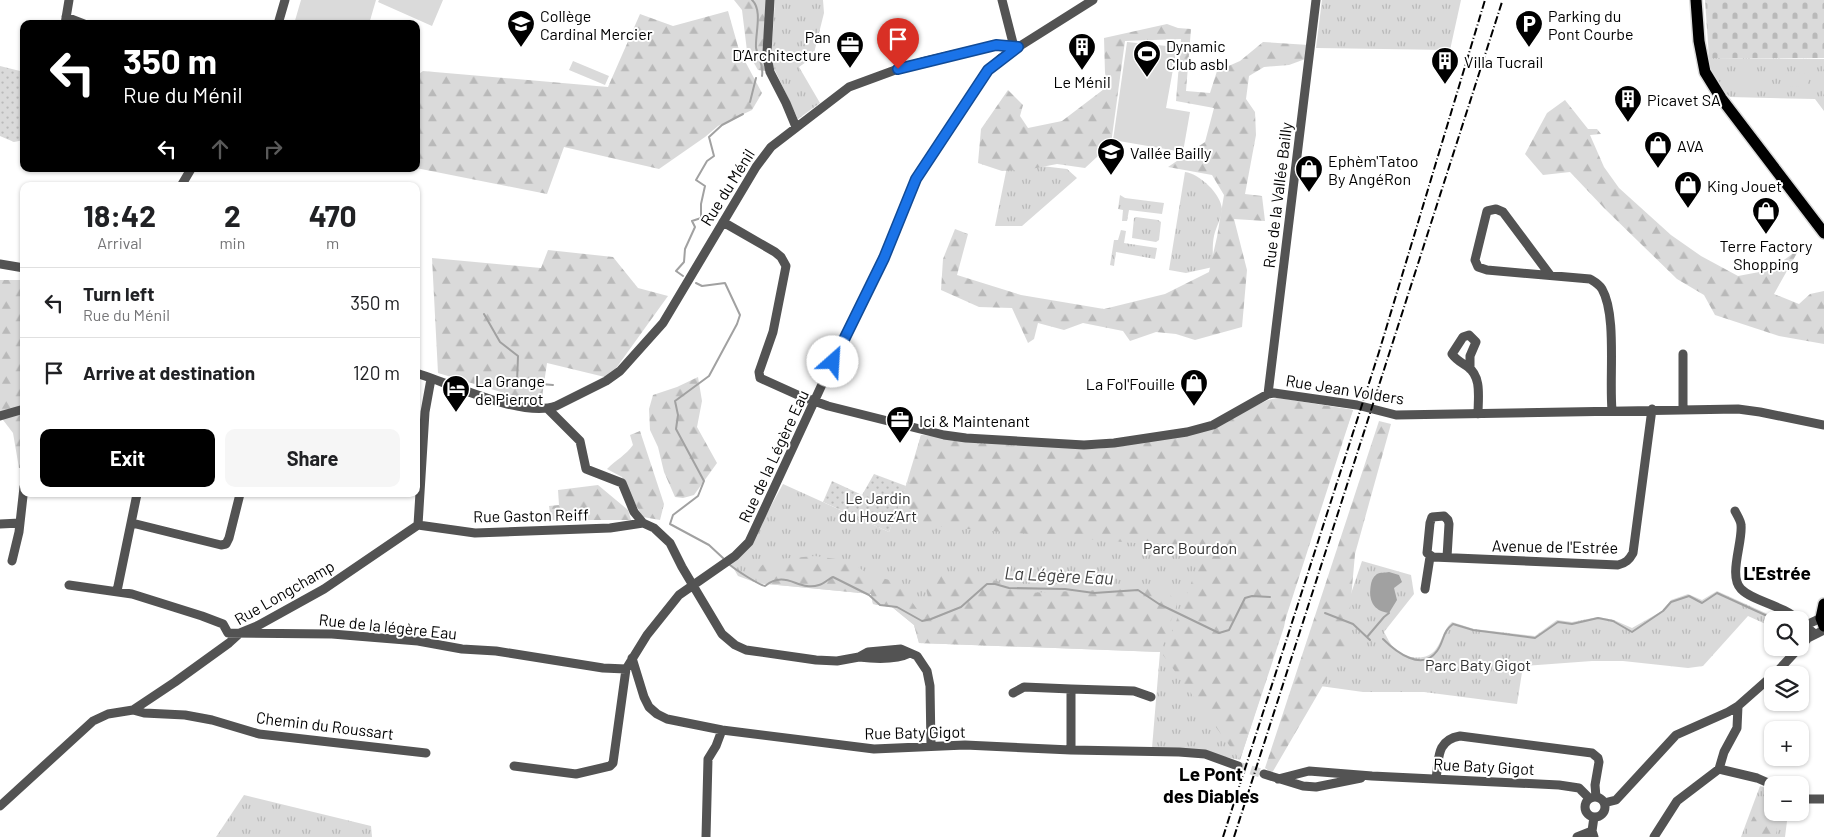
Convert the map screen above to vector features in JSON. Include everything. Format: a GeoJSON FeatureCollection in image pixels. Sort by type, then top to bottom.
{"type":"FeatureCollection","features":[{"type":"Feature","properties":{"kind":"main road"},"geometry":{"type":"LineString","coordinates":[[1696,0],[1699,41],[1704,72],[1721,98],[1824,233]]}},
{"type":"Feature","properties":{"kind":"main road"},"geometry":{"type":"LineString","coordinates":[[1823,622],[1824,604]]}},
{"type":"Feature","properties":{"kind":"street"},"geometry":{"type":"LineString","coordinates":[[66,20],[69,0]]}},
{"type":"Feature","properties":{"kind":"street"},"geometry":{"type":"LineString","coordinates":[[279,20],[285,0]]}},
{"type":"Feature","properties":{"kind":"street"},"geometry":{"type":"LineString","coordinates":[[770,0],[767,53],[770,72],[796,127]]}},
{"type":"Feature","properties":{"kind":"street"},"geometry":{"type":"LineString","coordinates":[[1002,0],[1016,47],[1093,0]]}},
{"type":"Feature","properties":{"kind":"street","name":"Rue de la Vallée Bailly"},"geometry":{"type":"LineString","coordinates":[[1268,394],[1316,0]]}},
{"type":"Feature","properties":{"kind":"street","name":"Rue du Ménil"},"geometry":{"type":"LineString","coordinates":[[548,409],[606,381],[620,371],[642,348],[674,306],[684,286],[763,157],[771,147],[796,127],[849,87],[898,69],[996,45],[1016,47]]}},
{"type":"Feature","properties":{"kind":"street","name":"Rue de la Légère Eau"},"geometry":{"type":"LineString","coordinates":[[626,668],[647,635],[679,595],[735,556],[749,542],[884,258],[916,179],[988,70],[1016,47]]}},
{"type":"Feature","properties":{"kind":"street"},"geometry":{"type":"LineString","coordinates":[[1550,275],[1503,212],[1496,209],[1487,212],[1475,260],[1478,267],[1487,270],[1590,279],[1602,289],[1610,313],[1612,410]]}},
{"type":"Feature","properties":{"kind":"street","name":"Rue Jean Volders"},"geometry":{"type":"LineString","coordinates":[[723,222],[775,252],[785,262],[786,266],[773,332],[759,372],[760,378],[828,406],[944,435],[1084,445],[1114,444],[1187,432],[1205,427],[1220,422],[1268,394],[1280,393],[1357,405],[1396,415],[1746,409],[1824,425]]}},
{"type":"Feature","properties":{"kind":"street"},"geometry":{"type":"LineString","coordinates":[[0,264],[20,267]]}},
{"type":"Feature","properties":{"kind":"street"},"geometry":{"type":"LineString","coordinates":[[1683,354],[1683,410]]}},
{"type":"Feature","properties":{"kind":"street"},"geometry":{"type":"LineString","coordinates":[[1470,369],[1476,376],[1478,384],[1478,414]]}},
{"type":"Feature","properties":{"kind":"street"},"geometry":{"type":"LineString","coordinates":[[420,375],[516,406],[531,409],[548,409],[580,441],[586,469],[622,483],[634,512],[643,523],[654,528],[670,543],[682,568],[722,634],[735,645],[746,650],[816,660],[837,661],[859,657],[868,652],[902,650],[917,656],[927,671],[930,686],[931,746]]}},
{"type":"Feature","properties":{"kind":"street"},"geometry":{"type":"LineString","coordinates":[[420,442],[431,379]]}},
{"type":"Feature","properties":{"kind":"street"},"geometry":{"type":"LineString","coordinates":[[0,416],[20,410]]}},
{"type":"Feature","properties":{"kind":"street","name":"Avenue de l'Estrée"},"geometry":{"type":"LineString","coordinates":[[1430,557],[1618,565],[1625,563],[1633,553],[1652,410]]}},
{"type":"Feature","properties":{"kind":"street"},"geometry":{"type":"LineString","coordinates":[[12,561],[20,523],[23,497]]}},
{"type":"Feature","properties":{"kind":"street"},"geometry":{"type":"LineString","coordinates":[[116,591],[136,497]]}},
{"type":"Feature","properties":{"kind":"street"},"geometry":{"type":"LineString","coordinates":[[132,523],[221,545],[226,544],[239,497]]}},
{"type":"Feature","properties":{"kind":"street"},"geometry":{"type":"LineString","coordinates":[[418,525],[419,497]]}},
{"type":"Feature","properties":{"kind":"street"},"geometry":{"type":"LineString","coordinates":[[1735,511],[1741,524],[1735,577],[1739,587],[1785,611]]}},
{"type":"Feature","properties":{"kind":"street"},"geometry":{"type":"LineString","coordinates":[[1425,589],[1430,557],[1427,553],[1430,523],[1432,517],[1438,515],[1444,516],[1449,524],[1447,557]]}},
{"type":"Feature","properties":{"kind":"street"},"geometry":{"type":"LineString","coordinates":[[0,524],[20,523]]}},
{"type":"Feature","properties":{"kind":"street","name":"Rue Gaston Reiff"},"geometry":{"type":"LineString","coordinates":[[418,525],[475,533],[610,528],[643,523]]}},
{"type":"Feature","properties":{"kind":"street","name":"Rue Longchamp"},"geometry":{"type":"LineString","coordinates":[[0,806],[93,721],[108,714],[133,710],[175,682],[240,633],[259,626],[324,589],[418,525]]}},
{"type":"Feature","properties":{"kind":"street"},"geometry":{"type":"LineString","coordinates":[[70,585],[116,591],[150,599],[223,624],[228,633],[240,633]]}},
{"type":"Feature","properties":{"kind":"street"},"geometry":{"type":"LineString","coordinates":[[1809,622],[1823,622]]}},
{"type":"Feature","properties":{"kind":"street"},"geometry":{"type":"LineString","coordinates":[[1809,629],[1815,634]]}},
{"type":"Feature","properties":{"kind":"street"},"geometry":{"type":"LineString","coordinates":[[1809,639],[1824,630]]}},
{"type":"Feature","properties":{"kind":"street","name":"Rue de la légère Eau"},"geometry":{"type":"LineString","coordinates":[[240,633],[353,636],[418,641],[462,649],[496,651],[603,668],[626,668]]}},
{"type":"Feature","properties":{"kind":"street"},"geometry":{"type":"LineString","coordinates":[[1782,666],[1791,656]]}},
{"type":"Feature","properties":{"kind":"street","name":"Rue Baty Gigot"},"geometry":{"type":"LineString","coordinates":[[632,658],[649,707],[657,714],[667,719],[722,730],[874,749],[965,745],[1071,750],[1179,752],[1205,754],[1238,766]]}},
{"type":"Feature","properties":{"kind":"street"},"geometry":{"type":"LineString","coordinates":[[514,766],[567,774],[576,774],[610,766],[615,759],[626,668]]}},
{"type":"Feature","properties":{"kind":"street"},"geometry":{"type":"LineString","coordinates":[[1593,798],[1604,803],[1616,800],[1676,735],[1728,712],[1764,684]]}},
{"type":"Feature","properties":{"kind":"street"},"geometry":{"type":"LineString","coordinates":[[1012,693],[1024,688],[1071,689],[1134,691],[1151,697]]}},
{"type":"Feature","properties":{"kind":"street"},"geometry":{"type":"LineString","coordinates":[[1071,689],[1071,750]]}},
{"type":"Feature","properties":{"kind":"street"},"geometry":{"type":"LineString","coordinates":[[1654,837],[1677,801],[1719,769],[1724,752],[1737,728],[1738,706]]}},
{"type":"Feature","properties":{"kind":"street","name":"Chemin du Roussart"},"geometry":{"type":"LineString","coordinates":[[133,710],[144,713],[184,715],[212,720],[259,734],[426,753]]}},
{"type":"Feature","properties":{"kind":"street"},"geometry":{"type":"LineString","coordinates":[[706,837],[707,764],[722,730]]}},
{"type":"Feature","properties":{"kind":"street"},"geometry":{"type":"LineString","coordinates":[[1436,778],[1442,746],[1448,739],[1460,736],[1592,753],[1598,758],[1593,798]]}},
{"type":"Feature","properties":{"kind":"street"},"geometry":{"type":"LineString","coordinates":[[1719,769],[1764,781]]}},
{"type":"Feature","properties":{"kind":"street","name":"Rue Baty Gigot"},"geometry":{"type":"LineString","coordinates":[[1278,779],[1309,771],[1559,785],[1579,788],[1593,798]]}},
{"type":"Feature","properties":{"kind":"street","name":"Rue Baty Gigot"},"geometry":{"type":"LineString","coordinates":[[1264,774],[1303,786],[1316,787],[1372,776]]}},
{"type":"Feature","properties":{"kind":"street"},"geometry":{"type":"LineString","coordinates":[[1593,798],[1586,802],[1585,810],[1594,817]]}},
{"type":"Feature","properties":{"kind":"street"},"geometry":{"type":"LineString","coordinates":[[1809,800],[1824,799]]}},
{"type":"Feature","properties":{"kind":"street"},"geometry":{"type":"LineString","coordinates":[[1594,817],[1602,814],[1605,807],[1604,803]]}},
{"type":"Feature","properties":{"kind":"street"},"geometry":{"type":"LineString","coordinates":[[1577,837],[1593,834],[1594,817]]}},
{"type":"Feature","properties":{"kind":"green space"},"geometry":{"type":"Polygon","coordinates":[[[301,0],[376,0],[370,20],[295,20],[301,0]]]}},
{"type":"Feature","properties":{"kind":"green space"},"geometry":{"type":"Polygon","coordinates":[[[379,0],[443,0],[432,26],[378,2],[379,0]]]}},
{"type":"Feature","properties":{"kind":"green space"},"geometry":{"type":"Polygon","coordinates":[[[734,0],[767,0],[763,58],[766,71],[758,70],[747,51],[742,10],[734,0]]]}},
{"type":"Feature","properties":{"kind":"green space"},"geometry":{"type":"Polygon","coordinates":[[[775,0],[823,0],[824,13],[813,57],[799,67],[820,103],[798,119],[771,62],[775,0]]]}},
{"type":"Feature","properties":{"kind":"green space"},"geometry":{"type":"Polygon","coordinates":[[[1322,0],[1461,0],[1450,50],[1316,48],[1322,0]]]}},
{"type":"Feature","properties":{"kind":"green space"},"geometry":{"type":"Polygon","coordinates":[[[1705,0],[1824,0],[1824,58],[1709,58],[1705,0]]]}},
{"type":"Feature","properties":{"kind":"green space"},"geometry":{"type":"Polygon","coordinates":[[[728,11],[739,50],[762,93],[752,110],[718,126],[659,169],[564,147],[547,194],[420,169],[420,73],[423,71],[608,87],[640,14],[673,26],[728,11]]]}},
{"type":"Feature","properties":{"kind":"green space"},"geometry":{"type":"Polygon","coordinates":[[[1167,24],[1178,28],[1191,29],[1186,91],[1210,93],[1217,71],[1240,61],[1263,42],[1309,45],[1308,58],[1289,65],[1264,67],[1249,76],[1246,99],[1255,112],[1256,135],[1245,194],[1262,196],[1265,221],[1234,219],[1247,270],[1242,327],[1195,340],[1176,334],[1156,332],[1130,341],[1123,331],[1083,323],[1064,330],[1038,323],[1034,339],[1028,343],[1012,308],[979,307],[941,290],[943,259],[955,229],[968,234],[957,275],[1021,295],[1104,309],[1165,294],[1209,272],[1224,195],[1212,175],[1168,167],[1205,142],[1214,108],[1176,101],[1181,39],[1125,41],[1111,144],[1085,168],[1057,164],[1031,169],[1002,171],[978,163],[981,129],[1008,90],[1023,105],[1020,116],[1028,128],[1062,121],[1108,86],[1105,73],[1104,38],[1167,24]]]}},
{"type":"Feature","properties":{"kind":"green space","name":"Dynamic Club asbl"},"geometry":{"type":"Polygon","coordinates":[[[1127,42],[1177,47],[1166,108],[1190,112],[1183,152],[1113,140],[1127,42]]]}},
{"type":"Feature","properties":{"kind":"green space"},"geometry":{"type":"Polygon","coordinates":[[[1707,58],[1824,59],[1824,111],[1815,99],[1730,97],[1712,80],[1707,58]]]}},
{"type":"Feature","properties":{"kind":"green space"},"geometry":{"type":"Polygon","coordinates":[[[573,61],[609,76],[605,85],[569,70],[573,61]]]}},
{"type":"Feature","properties":{"kind":"green space"},"geometry":{"type":"Polygon","coordinates":[[[0,66],[20,71],[20,141],[14,142],[0,136],[0,66]]]}},
{"type":"Feature","properties":{"kind":"green space"},"geometry":{"type":"Polygon","coordinates":[[[1730,72],[1771,72],[1771,85],[1730,85],[1730,72]]]}},
{"type":"Feature","properties":{"kind":"green space"},"geometry":{"type":"Polygon","coordinates":[[[1783,73],[1807,74],[1807,87],[1782,86],[1783,73]]]}},
{"type":"Feature","properties":{"kind":"green space"},"geometry":{"type":"Polygon","coordinates":[[[1565,100],[1588,129],[1597,129],[1601,134],[1590,135],[1604,167],[1619,188],[1671,235],[1701,256],[1738,276],[1770,270],[1795,252],[1797,253],[1774,294],[1799,304],[1810,294],[1824,291],[1824,344],[1779,336],[1715,315],[1704,295],[1677,279],[1570,172],[1543,175],[1525,154],[1547,113],[1565,100]]]}},
{"type":"Feature","properties":{"kind":"green space"},"geometry":{"type":"Polygon","coordinates":[[[1008,162],[1067,169],[1077,178],[1022,226],[995,226],[1008,162]]]}},
{"type":"Feature","properties":{"kind":"green space"},"geometry":{"type":"Polygon","coordinates":[[[1185,172],[1197,177],[1214,191],[1221,203],[1222,209],[1213,240],[1213,267],[1186,273],[1169,270],[1185,172]]]}},
{"type":"Feature","properties":{"kind":"green space"},"geometry":{"type":"Polygon","coordinates":[[[1120,195],[1125,198],[1164,203],[1162,214],[1129,210],[1127,221],[1122,221],[1123,210],[1118,209],[1120,195]]]}},
{"type":"Feature","properties":{"kind":"green space"},"geometry":{"type":"Polygon","coordinates":[[[1134,218],[1161,222],[1159,240],[1156,242],[1132,238],[1134,218]]]}},
{"type":"Feature","properties":{"kind":"green space"},"geometry":{"type":"Polygon","coordinates":[[[1121,230],[1126,231],[1124,243],[1157,248],[1155,259],[1116,252],[1114,266],[1110,265],[1114,240],[1118,240],[1121,230]]]}},
{"type":"Feature","properties":{"kind":"green space"},"geometry":{"type":"Polygon","coordinates":[[[548,250],[613,257],[638,288],[668,296],[609,378],[547,363],[541,404],[438,373],[432,258],[541,268],[548,250]]]}},
{"type":"Feature","properties":{"kind":"green space"},"geometry":{"type":"Polygon","coordinates":[[[0,280],[20,280],[20,468],[13,433],[0,416],[0,280]]]}},
{"type":"Feature","properties":{"kind":"green space"},"geometry":{"type":"Polygon","coordinates":[[[698,377],[702,401],[697,427],[717,463],[694,495],[683,498],[675,497],[664,472],[658,447],[650,430],[649,409],[653,395],[698,377]]]}},
{"type":"Feature","properties":{"kind":"green space","name":"Parc Bourdon"},"geometry":{"type":"Polygon","coordinates":[[[1277,398],[1353,410],[1292,585],[1284,627],[1240,760],[1201,752],[1152,748],[1160,652],[919,643],[914,625],[892,607],[873,604],[871,594],[757,583],[738,576],[731,564],[749,546],[783,484],[889,532],[921,435],[1108,450],[1174,439],[1277,398]]]}},
{"type":"Feature","properties":{"kind":"green space"},"geometry":{"type":"Polygon","coordinates":[[[1277,398],[1353,410],[1240,760],[1163,655],[1206,545],[1135,543],[898,523],[921,435],[969,443],[1091,450],[1194,435],[1268,400],[1277,398]]]}},
{"type":"Feature","properties":{"kind":"green space"},"geometry":{"type":"Polygon","coordinates":[[[1379,421],[1391,424],[1355,554],[1347,644],[1272,773],[1265,768],[1379,421]]]}},
{"type":"Feature","properties":{"kind":"green space"},"geometry":{"type":"Polygon","coordinates":[[[640,431],[664,504],[660,520],[643,517],[622,477],[607,469],[633,445],[630,435],[640,431]]]}},
{"type":"Feature","properties":{"kind":"green space","name":"Le Jardin du Houz’Art"},"geometry":{"type":"Polygon","coordinates":[[[874,474],[906,486],[889,532],[823,502],[832,481],[862,495],[874,474]]]}},
{"type":"Feature","properties":{"kind":"green space"},"geometry":{"type":"Polygon","coordinates":[[[598,485],[628,510],[631,520],[551,520],[549,506],[559,505],[558,490],[598,485]]]}},
{"type":"Feature","properties":{"kind":"green space"},"geometry":{"type":"Polygon","coordinates":[[[815,556],[850,561],[869,575],[898,582],[919,612],[931,610],[923,576],[959,572],[997,581],[1027,593],[1098,590],[1132,585],[1168,592],[1177,604],[1160,652],[919,643],[914,625],[892,607],[873,604],[871,594],[757,583],[755,571],[768,560],[815,556]]]}},
{"type":"Feature","properties":{"kind":"green space","name":"Parc Baty Gigot"},"geometry":{"type":"Polygon","coordinates":[[[1362,561],[1411,575],[1414,594],[1384,632],[1394,648],[1404,655],[1416,658],[1427,656],[1436,649],[1452,622],[1474,629],[1535,636],[1557,620],[1572,622],[1598,617],[1614,620],[1632,628],[1662,611],[1671,600],[1688,594],[1702,600],[1717,591],[1764,612],[1764,623],[1748,616],[1703,666],[1688,668],[1623,661],[1592,661],[1523,666],[1517,704],[1424,692],[1363,692],[1320,686],[1362,561]]]}},
{"type":"Feature","properties":{"kind":"green space"},"geometry":{"type":"Polygon","coordinates":[[[1760,786],[1764,787],[1764,821],[1787,821],[1785,837],[1741,837],[1760,786]]]}},
{"type":"Feature","properties":{"kind":"green space"},"geometry":{"type":"Polygon","coordinates":[[[244,795],[371,826],[372,837],[216,837],[244,795]]]}},
{"type":"Feature","properties":{"kind":"green space"},"geometry":{"type":"Polygon","coordinates":[[[1760,813],[1764,815],[1764,821],[1774,821],[1777,830],[1775,837],[1747,837],[1748,828],[1753,817],[1760,813]]]}},
{"type":"Feature","properties":{"kind":"shaded area"},"geometry":{"type":"Polygon","coordinates":[[[1389,572],[1399,575],[1402,582],[1394,588],[1397,600],[1389,613],[1375,607],[1371,600],[1370,590],[1376,575],[1389,572]]]}},
{"type":"Feature","properties":{"kind":"waterway","name":"La Légère Eau"},"geometry":{"type":"LineString","coordinates":[[752,0],[758,16],[756,48],[762,65],[762,76]]}},
{"type":"Feature","properties":{"kind":"waterway"},"geometry":{"type":"LineString","coordinates":[[750,102],[756,78]]}},
{"type":"Feature","properties":{"kind":"waterway","name":"La Légère Eau"},"geometry":{"type":"LineString","coordinates":[[683,276],[676,271],[684,262],[685,249],[695,227],[692,221],[701,218],[701,204],[705,186],[696,180],[707,161],[714,156],[709,137],[722,125],[743,114]]}},
{"type":"Feature","properties":{"kind":"waterway","name":"La Légère Eau"},"geometry":{"type":"LineString","coordinates":[[696,283],[702,286],[725,283],[740,315],[709,376],[675,401],[678,415],[676,429],[704,481],[698,496],[673,515],[670,524],[709,545],[723,558]]}},
{"type":"Feature","properties":{"kind":"waterway"},"geometry":{"type":"LineString","coordinates":[[484,314],[500,342],[518,356],[517,382],[553,385]]}},
{"type":"Feature","properties":{"kind":"waterway","name":"La Légère Eau"},"geometry":{"type":"LineString","coordinates":[[730,565],[742,574],[765,586],[779,580],[812,586],[821,584],[833,577],[869,595],[880,605],[897,607],[922,621],[961,607],[987,584],[1009,588],[1065,589],[1094,593],[1138,590],[1159,604],[1219,633],[1229,630],[1245,598],[1252,596],[1270,597]]}},
{"type":"Feature","properties":{"kind":"waterway","name":"La Légère Eau"},"geometry":{"type":"LineString","coordinates":[[1383,639],[1409,658],[1424,660],[1431,657],[1437,651],[1447,630],[1453,624],[1473,630],[1535,638],[1558,622],[1572,624],[1598,618],[1613,621],[1632,632],[1663,611],[1671,602],[1689,596],[1702,603],[1717,593],[1764,615]]}},
{"type":"Feature","properties":{"kind":"waterway","name":"La Légère Eau"},"geometry":{"type":"LineString","coordinates":[[1325,613],[1353,624],[1370,640]]}},
{"type":"Feature","properties":{"kind":"waterway"},"geometry":{"type":"LineString","coordinates":[[1367,637],[1389,613]]}},
{"type":"Feature","properties":{"kind":"tunnel"},"geometry":{"type":"LineString","coordinates":[[1238,766],[1264,774]]}},
{"type":"Feature","properties":{"kind":"railway"},"geometry":{"type":"LineString","coordinates":[[1223,837],[1379,352],[1485,0]]}},
{"type":"Feature","properties":{"kind":"railway"},"geometry":{"type":"LineString","coordinates":[[1234,837],[1502,2]]}},
{"type":"Feature","properties":{"kind":"place","name":"Collège Cardinal Mercier"},"geometry":{"type":"Point","coordinates":[521,48]}},
{"type":"Feature","properties":{"kind":"place","name":"Parking du Pont Courbe"},"geometry":{"type":"Point","coordinates":[1529,48]}},
{"type":"Feature","properties":{"kind":"place","name":"Pan D’Architecture"},"geometry":{"type":"Point","coordinates":[850,69]}},
{"type":"Feature","properties":{"kind":"place","name":"Le Ménil"},"geometry":{"type":"Point","coordinates":[1082,71]}},
{"type":"Feature","properties":{"kind":"place","name":"Dynamic Club asbl"},"geometry":{"type":"Point","coordinates":[1147,78]}},
{"type":"Feature","properties":{"kind":"place","name":"Villa Tucrail"},"geometry":{"type":"Point","coordinates":[1445,85]}},
{"type":"Feature","properties":{"kind":"place","name":"Picavet SA"},"geometry":{"type":"Point","coordinates":[1628,123]}},
{"type":"Feature","properties":{"kind":"place","name":"AVA"},"geometry":{"type":"Point","coordinates":[1658,169]}},
{"type":"Feature","properties":{"kind":"place","name":"Vallée Bailly"},"geometry":{"type":"Point","coordinates":[1111,176]}},
{"type":"Feature","properties":{"kind":"place","name":"Ephèm'Tatoo By AngéRon"},"geometry":{"type":"Point","coordinates":[1309,193]}},
{"type":"Feature","properties":{"kind":"place","name":"King Jouet"},"geometry":{"type":"Point","coordinates":[1688,209]}},
{"type":"Feature","properties":{"kind":"place","name":"Terre Factory Shopping"},"geometry":{"type":"Point","coordinates":[1766,235]}},
{"type":"Feature","properties":{"kind":"place","name":"La Fol'Fouille"},"geometry":{"type":"Point","coordinates":[1194,407]}},
{"type":"Feature","properties":{"kind":"place","name":"La Grange de Pierrot"},"geometry":{"type":"Point","coordinates":[456,413]}},
{"type":"Feature","properties":{"kind":"place","name":"Ici & Maintenant"},"geometry":{"type":"Point","coordinates":[900,444]}},
{"type":"Feature","properties":{"kind":"district","name":"L'Estrée"},"geometry":{"type":"Point","coordinates":[1777,572]}},
{"type":"Feature","properties":{"kind":"district","name":"Le Pont des Diables"},"geometry":{"type":"Point","coordinates":[1211,784]}},
{"type":"Feature","properties":{"kind":"route"},"geometry":{"type":"LineString","coordinates":[[833,362],[884,258],[916,179],[988,70],[1018,47],[996,45],[898,69]]}}]}
